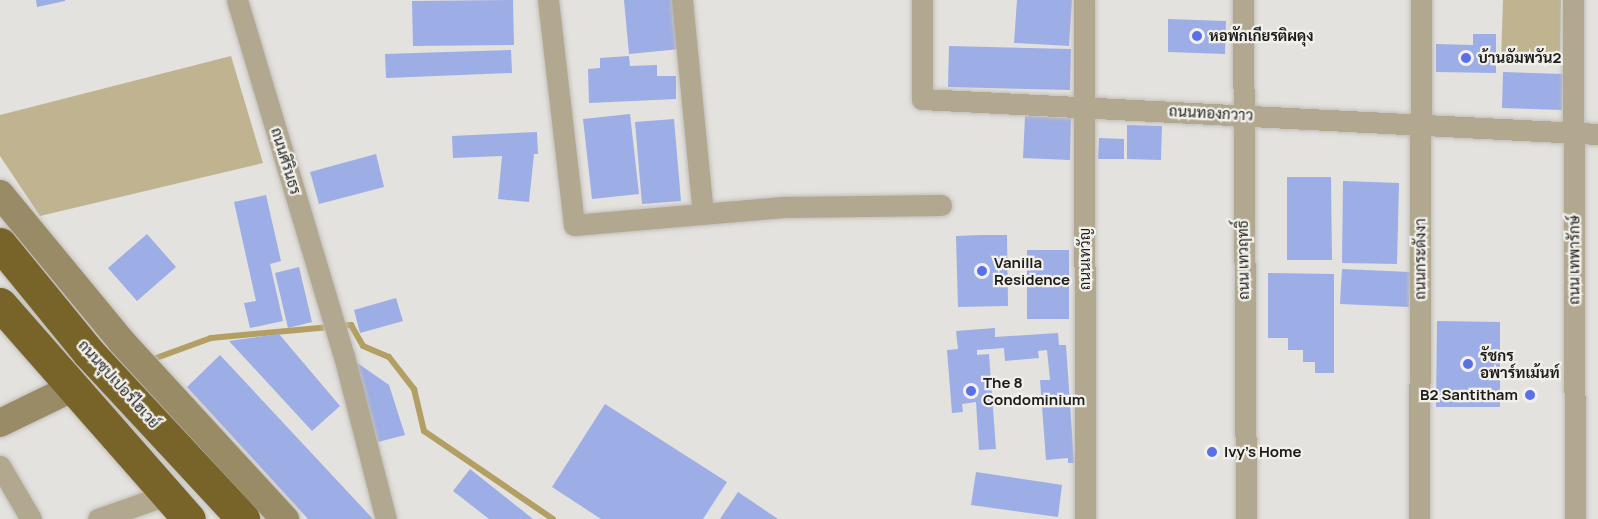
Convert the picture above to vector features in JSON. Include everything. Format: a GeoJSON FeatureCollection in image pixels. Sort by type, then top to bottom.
{"type":"FeatureCollection","features":[{"type":"Feature","properties":{"kind":"highway","name":"ถนนซุปเปอร์ไฮเวย์"},"geometry":{"type":"LineString","coordinates":[[0,244],[88,352],[243,519]]}},
{"type":"Feature","properties":{"kind":"highway"},"geometry":{"type":"LineString","coordinates":[[0,304],[70,388],[189,519]]}},
{"type":"Feature","properties":{"kind":"main road"},"geometry":{"type":"LineString","coordinates":[[0,194],[122,342],[285,519]]}},
{"type":"Feature","properties":{"kind":"main road"},"geometry":{"type":"LineString","coordinates":[[0,423],[70,388]]}},
{"type":"Feature","properties":{"kind":"street","name":"ถนนศิรินธร"},"geometry":{"type":"LineString","coordinates":[[237,0],[334,323],[386,519]]}},
{"type":"Feature","properties":{"kind":"street"},"geometry":{"type":"LineString","coordinates":[[548,0],[574,225],[703,213],[941,206]]}},
{"type":"Feature","properties":{"kind":"street"},"geometry":{"type":"LineString","coordinates":[[682,0],[703,213]]}},
{"type":"Feature","properties":{"kind":"street","name":"ถนนทองกวาว"},"geometry":{"type":"LineString","coordinates":[[922,0],[922,99],[1598,134]]}},
{"type":"Feature","properties":{"kind":"street","name":"ถนนเทวัญ"},"geometry":{"type":"LineString","coordinates":[[1084,0],[1085,519]]}},
{"type":"Feature","properties":{"kind":"street","name":"ถนน เทวฤทธิ์"},"geometry":{"type":"LineString","coordinates":[[1243,0],[1246,519]]}},
{"type":"Feature","properties":{"kind":"street","name":"ถนนกระดังงา"},"geometry":{"type":"LineString","coordinates":[[1419,519],[1421,0]]}},
{"type":"Feature","properties":{"kind":"street","name":"ถนน เทพารักษ์"},"geometry":{"type":"LineString","coordinates":[[1573,0],[1575,519]]}},
{"type":"Feature","properties":{"kind":"street"},"geometry":{"type":"LineString","coordinates":[[0,466],[31,519]]}},
{"type":"Feature","properties":{"kind":"street"},"geometry":{"type":"LineString","coordinates":[[98,519],[166,495]]}},
{"type":"Feature","properties":{"kind":"shaded area"},"geometry":{"type":"Polygon","coordinates":[[[1503,0],[1561,0],[1560,63],[1501,62],[1503,0]]]}},
{"type":"Feature","properties":{"kind":"shaded area"},"geometry":{"type":"Polygon","coordinates":[[[231,56],[263,163],[40,216],[0,156],[0,115],[231,56]]]}},
{"type":"Feature","properties":{"kind":"building"},"geometry":{"type":"Polygon","coordinates":[[[36,0],[65,0],[65,1],[37,7],[36,0]]]}},
{"type":"Feature","properties":{"kind":"building"},"geometry":{"type":"Polygon","coordinates":[[[513,0],[514,45],[413,46],[412,1],[513,0]]]}},
{"type":"Feature","properties":{"kind":"building"},"geometry":{"type":"Polygon","coordinates":[[[624,0],[675,0],[680,49],[629,54],[624,0]]]}},
{"type":"Feature","properties":{"kind":"building"},"geometry":{"type":"Polygon","coordinates":[[[1017,0],[1072,0],[1069,46],[1014,43],[1017,0]]]}},
{"type":"Feature","properties":{"kind":"building","name":"หอพักเกียรติผดุง"},"geometry":{"type":"Polygon","coordinates":[[[1168,19],[1226,21],[1225,54],[1168,52],[1168,19]]]}},
{"type":"Feature","properties":{"kind":"building","name":"บ้านอัมพวัน2"},"geometry":{"type":"Polygon","coordinates":[[[1473,34],[1496,34],[1496,73],[1436,72],[1436,44],[1473,45],[1473,34]]]}},
{"type":"Feature","properties":{"kind":"building"},"geometry":{"type":"Polygon","coordinates":[[[949,46],[1071,49],[1070,90],[948,87],[949,46]]]}},
{"type":"Feature","properties":{"kind":"building"},"geometry":{"type":"Polygon","coordinates":[[[511,50],[512,73],[386,78],[385,54],[511,50]]]}},
{"type":"Feature","properties":{"kind":"building"},"geometry":{"type":"Polygon","coordinates":[[[629,56],[630,66],[657,65],[657,76],[676,76],[676,99],[589,103],[588,69],[600,68],[600,58],[629,56]]]}},
{"type":"Feature","properties":{"kind":"building"},"geometry":{"type":"Polygon","coordinates":[[[1503,72],[1563,74],[1562,110],[1502,108],[1503,72]]]}},
{"type":"Feature","properties":{"kind":"building"},"geometry":{"type":"Polygon","coordinates":[[[630,114],[639,194],[592,199],[583,119],[630,114]]]}},
{"type":"Feature","properties":{"kind":"building"},"geometry":{"type":"Polygon","coordinates":[[[1025,116],[1071,118],[1070,160],[1023,158],[1025,116]]]}},
{"type":"Feature","properties":{"kind":"building"},"geometry":{"type":"Polygon","coordinates":[[[674,119],[681,201],[642,204],[635,122],[674,119]]]}},
{"type":"Feature","properties":{"kind":"building"},"geometry":{"type":"Polygon","coordinates":[[[1127,125],[1162,126],[1161,160],[1127,159],[1127,125]]]}},
{"type":"Feature","properties":{"kind":"building"},"geometry":{"type":"Polygon","coordinates":[[[537,132],[538,154],[534,154],[529,202],[498,199],[502,156],[453,158],[452,136],[537,132]]]}},
{"type":"Feature","properties":{"kind":"building"},"geometry":{"type":"Polygon","coordinates":[[[1099,138],[1124,139],[1124,159],[1098,159],[1099,138]]]}},
{"type":"Feature","properties":{"kind":"building"},"geometry":{"type":"Polygon","coordinates":[[[376,154],[384,187],[319,204],[310,172],[376,154]]]}},
{"type":"Feature","properties":{"kind":"building"},"geometry":{"type":"Polygon","coordinates":[[[1287,177],[1331,177],[1332,260],[1287,260],[1287,177]]]}},
{"type":"Feature","properties":{"kind":"building"},"geometry":{"type":"Polygon","coordinates":[[[1343,181],[1399,183],[1397,264],[1342,263],[1343,181]]]}},
{"type":"Feature","properties":{"kind":"building"},"geometry":{"type":"Polygon","coordinates":[[[266,195],[281,261],[270,264],[283,321],[250,328],[244,303],[256,301],[234,202],[266,195]]]}},
{"type":"Feature","properties":{"kind":"building"},"geometry":{"type":"Polygon","coordinates":[[[147,234],[176,267],[137,301],[108,268],[147,234]]]}},
{"type":"Feature","properties":{"kind":"building","name":"Vanilla Residence"},"geometry":{"type":"Polygon","coordinates":[[[1007,235],[1008,306],[958,307],[956,236],[1007,235]]]}},
{"type":"Feature","properties":{"kind":"building"},"geometry":{"type":"Polygon","coordinates":[[[1027,250],[1069,250],[1069,319],[1027,319],[1027,250]]]}},
{"type":"Feature","properties":{"kind":"building"},"geometry":{"type":"Polygon","coordinates":[[[299,267],[312,322],[288,328],[275,273],[299,267]]]}},
{"type":"Feature","properties":{"kind":"building"},"geometry":{"type":"Polygon","coordinates":[[[1342,269],[1410,272],[1409,307],[1340,304],[1342,269]]]}},
{"type":"Feature","properties":{"kind":"building"},"geometry":{"type":"Polygon","coordinates":[[[1268,273],[1334,274],[1334,373],[1315,373],[1315,362],[1303,362],[1303,350],[1288,350],[1288,338],[1268,338],[1268,273]]]}},
{"type":"Feature","properties":{"kind":"building"},"geometry":{"type":"Polygon","coordinates":[[[396,298],[403,321],[360,333],[354,310],[396,298]]]}},
{"type":"Feature","properties":{"kind":"building","name":"รัชกร อพาร์ทเม้นท์"},"geometry":{"type":"Polygon","coordinates":[[[1437,321],[1500,322],[1500,407],[1436,407],[1437,321]]]}},
{"type":"Feature","properties":{"kind":"building","name":"The 8 Condominium"},"geometry":{"type":"Polygon","coordinates":[[[995,328],[995,337],[1058,333],[1059,345],[1066,345],[1074,463],[1068,463],[1068,458],[1046,460],[1040,380],[1050,380],[1047,350],[1038,351],[1039,358],[1005,361],[1004,348],[977,350],[977,355],[989,354],[996,449],[979,450],[976,402],[962,404],[963,412],[952,413],[947,350],[958,349],[956,331],[995,328]]]}},
{"type":"Feature","properties":{"kind":"building"},"geometry":{"type":"Polygon","coordinates":[[[279,334],[340,406],[312,431],[229,341],[279,334]]]}},
{"type":"Feature","properties":{"kind":"building"},"geometry":{"type":"Polygon","coordinates":[[[220,355],[373,519],[308,519],[187,387],[220,355]]]}},
{"type":"Feature","properties":{"kind":"building"},"geometry":{"type":"Polygon","coordinates":[[[356,362],[389,385],[405,435],[378,442],[356,362]]]}},
{"type":"Feature","properties":{"kind":"building"},"geometry":{"type":"Polygon","coordinates":[[[605,404],[727,482],[703,519],[601,519],[552,487],[605,404]]]}},
{"type":"Feature","properties":{"kind":"building"},"geometry":{"type":"Polygon","coordinates":[[[470,469],[533,519],[489,519],[453,491],[470,469]]]}},
{"type":"Feature","properties":{"kind":"building"},"geometry":{"type":"Polygon","coordinates":[[[976,472],[1062,485],[1058,517],[971,505],[976,472]]]}},
{"type":"Feature","properties":{"kind":"building"},"geometry":{"type":"Polygon","coordinates":[[[738,492],[778,519],[720,519],[738,492]]]}},
{"type":"Feature","properties":{"kind":"waterway"},"geometry":{"type":"LineString","coordinates":[[148,361],[211,338],[351,325],[363,346],[389,357],[414,389],[424,431],[553,519]]}},
{"type":"Feature","properties":{"kind":"place","name":"หอพักเกียรติผดุง"},"geometry":{"type":"Point","coordinates":[1197,36]}},
{"type":"Feature","properties":{"kind":"place","name":"บ้านอัมพวัน2"},"geometry":{"type":"Point","coordinates":[1466,58]}},
{"type":"Feature","properties":{"kind":"place","name":"Vanilla Residence"},"geometry":{"type":"Point","coordinates":[982,271]}},
{"type":"Feature","properties":{"kind":"place","name":"รัชกร อพาร์ทเม้นท์"},"geometry":{"type":"Point","coordinates":[1468,364]}},
{"type":"Feature","properties":{"kind":"place","name":"The 8 Condominium"},"geometry":{"type":"Point","coordinates":[971,391]}},
{"type":"Feature","properties":{"kind":"place","name":"B2 Santitham"},"geometry":{"type":"Point","coordinates":[1530,395]}},
{"type":"Feature","properties":{"kind":"place","name":"Ivy's Home"},"geometry":{"type":"Point","coordinates":[1212,452]}}]}
